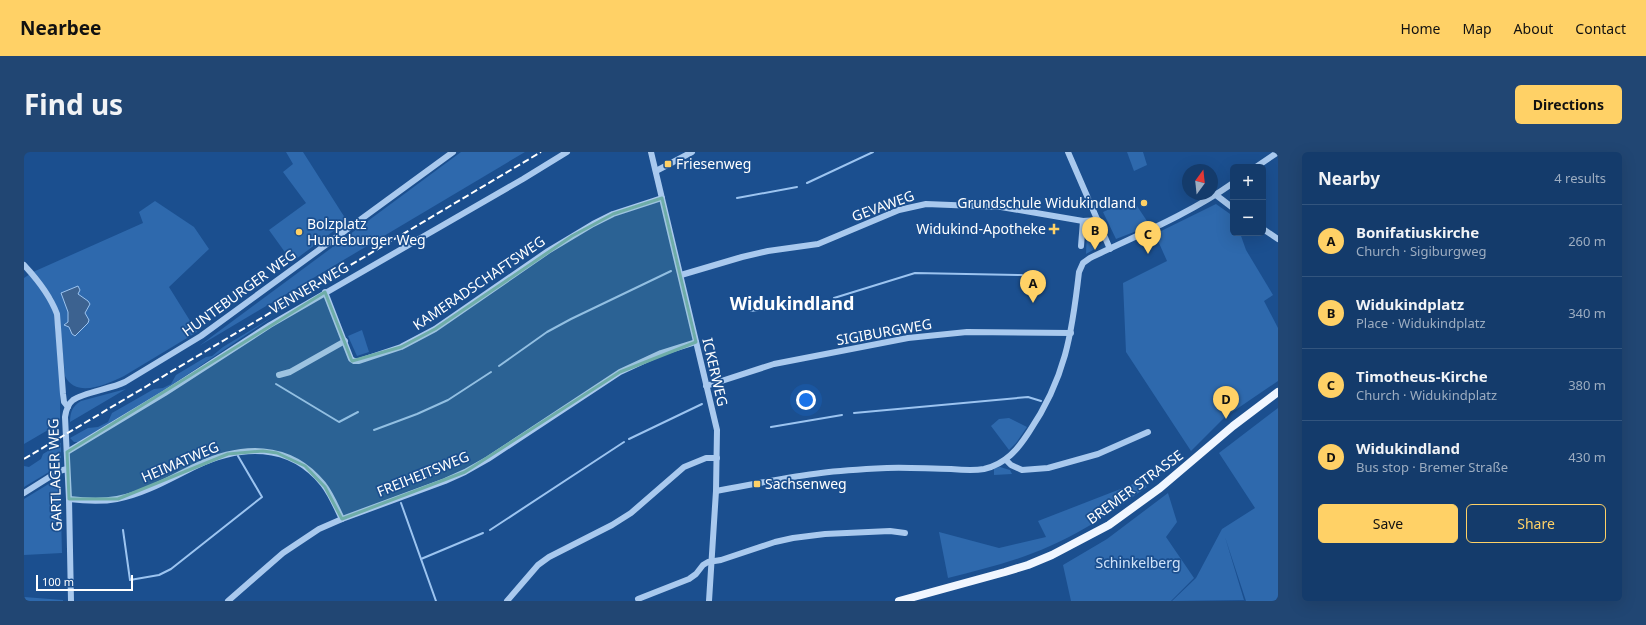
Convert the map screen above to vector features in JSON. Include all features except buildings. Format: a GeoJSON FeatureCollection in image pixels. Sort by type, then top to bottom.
{"type":"FeatureCollection","features":[{"type":"Feature","properties":{"kind":"main road","name":"BREMER STRASSE"},"geometry":{"type":"LineString","coordinates":[[899,601],[1005,572],[1028,564],[1052,555],[1109,525],[1160,488],[1233,426],[1278,392]]}},
{"type":"Feature","properties":{"kind":"street","name":"HUNTEBURGER WEG"},"geometry":{"type":"LineString","coordinates":[[68,407],[72,400],[79,396],[115,387],[125,382],[201,336],[453,152]]}},
{"type":"Feature","properties":{"kind":"street","name":"VENNER WEG"},"geometry":{"type":"LineString","coordinates":[[67,452],[165,393],[231,349],[325,292],[472,209],[567,152]]}},
{"type":"Feature","properties":{"kind":"street","name":"ICKERWEG"},"geometry":{"type":"LineString","coordinates":[[651,152],[717,430],[716,491],[709,601]]}},
{"type":"Feature","properties":{"kind":"street"},"geometry":{"type":"LineString","coordinates":[[656,170],[692,152]]}},
{"type":"Feature","properties":{"kind":"street"},"geometry":{"type":"LineString","coordinates":[[1068,152],[1110,249]]}},
{"type":"Feature","properties":{"kind":"street"},"geometry":{"type":"LineString","coordinates":[[1259,164],[1270,154],[1278,152]]}},
{"type":"Feature","properties":{"kind":"street"},"geometry":{"type":"LineString","coordinates":[[1218,194],[1230,185]]}},
{"type":"Feature","properties":{"kind":"street"},"geometry":{"type":"LineString","coordinates":[[1218,197],[1230,206]]}},
{"type":"Feature","properties":{"kind":"street","name":"KAMERADSCHAFTSWEG"},"geometry":{"type":"LineString","coordinates":[[325,292],[351,359],[354,361],[359,361],[401,347],[435,329],[572,236],[613,214],[662,198]]}},
{"type":"Feature","properties":{"kind":"street"},"geometry":{"type":"LineString","coordinates":[[716,491],[822,473],[893,468],[974,470],[996,465],[1006,460],[1015,452],[1038,419],[1060,374],[1071,333],[1079,272],[1083,263],[1206,200]]}},
{"type":"Feature","properties":{"kind":"street","name":"GEVAWEG"},"geometry":{"type":"LineString","coordinates":[[681,275],[755,254],[818,244],[899,210],[926,204],[1001,207],[1083,221],[1098,220]]}},
{"type":"Feature","properties":{"kind":"street"},"geometry":{"type":"LineString","coordinates":[[1081,246],[1083,221]]}},
{"type":"Feature","properties":{"kind":"street"},"geometry":{"type":"LineString","coordinates":[[1266,231],[1278,240]]}},
{"type":"Feature","properties":{"kind":"street","name":"GARTLAGER WEG"},"geometry":{"type":"LineString","coordinates":[[24,265],[45,290],[57,314],[63,394],[64,402],[68,407],[65,417],[69,499],[70,601]]}},
{"type":"Feature","properties":{"kind":"street","name":"SIGIBURGWEG"},"geometry":{"type":"LineString","coordinates":[[706,386],[774,364],[908,338],[967,332],[1071,333]]}},
{"type":"Feature","properties":{"kind":"street"},"geometry":{"type":"LineString","coordinates":[[279,375],[290,372],[345,341]]}},
{"type":"Feature","properties":{"kind":"street","name":"FREIHEITSWEG"},"geometry":{"type":"LineString","coordinates":[[228,601],[277,558],[302,539],[319,529],[432,486],[464,472],[488,459],[620,372],[661,354],[696,342]]}},
{"type":"Feature","properties":{"kind":"street"},"geometry":{"type":"LineString","coordinates":[[1006,460],[1011,465],[1022,470],[1048,468],[1098,454],[1148,432]]}},
{"type":"Feature","properties":{"kind":"street","name":"HEIMATWEG"},"geometry":{"type":"LineString","coordinates":[[69,499],[93,501],[118,499],[163,483],[196,466],[228,454],[244,451],[263,451],[277,453],[305,466],[326,487],[342,519]]}},
{"type":"Feature","properties":{"kind":"street"},"geometry":{"type":"LineString","coordinates":[[507,601],[538,565],[549,557],[618,521],[645,501],[684,467],[706,458],[717,458]]}},
{"type":"Feature","properties":{"kind":"street"},"geometry":{"type":"LineString","coordinates":[[24,493],[59,471],[67,469]]}},
{"type":"Feature","properties":{"kind":"street"},"geometry":{"type":"LineString","coordinates":[[638,599],[689,580],[703,565],[712,561],[721,560],[775,542],[808,535],[890,531],[905,534]]}},
{"type":"Feature","properties":{"kind":"highlighted area"},"geometry":{"type":"Polygon","coordinates":[[[662,198],[696,342],[620,372],[465,472],[342,519],[325,487],[305,466],[277,453],[263,451],[228,454],[118,499],[69,499],[67,452],[325,292],[352,361],[401,347],[435,329],[572,236],[613,214],[662,198]]]}},
{"type":"Feature","properties":{"kind":"green space"},"geometry":{"type":"Polygon","coordinates":[[[286,152],[303,152],[347,221],[292,262],[269,230],[306,203],[283,172],[293,164],[286,152]]]}},
{"type":"Feature","properties":{"kind":"green space"},"geometry":{"type":"Polygon","coordinates":[[[461,152],[525,152],[199,346],[461,152]]]}},
{"type":"Feature","properties":{"kind":"green space"},"geometry":{"type":"Polygon","coordinates":[[[1127,152],[1143,152],[1147,165],[1134,171],[1127,152]]]}},
{"type":"Feature","properties":{"kind":"green space"},"geometry":{"type":"Polygon","coordinates":[[[155,201],[194,227],[209,249],[169,287],[197,332],[124,376],[101,386],[92,388],[76,387],[70,383],[65,376],[59,314],[53,298],[33,272],[143,223],[139,212],[155,201]]]}},
{"type":"Feature","properties":{"kind":"green space"},"geometry":{"type":"Polygon","coordinates":[[[1127,201],[1132,206],[1137,206],[1149,224],[1116,239],[1103,212],[1127,201]]]}},
{"type":"Feature","properties":{"kind":"green space"},"geometry":{"type":"Polygon","coordinates":[[[1216,204],[1230,214],[1230,236],[1241,236],[1246,250],[1273,295],[1264,301],[1278,328],[1278,381],[1225,417],[1191,451],[1126,352],[1123,283],[1167,261],[1155,234],[1216,204]]]}},
{"type":"Feature","properties":{"kind":"green space"},"geometry":{"type":"Polygon","coordinates":[[[1092,226],[1096,230],[1100,241],[1097,247],[1086,254],[1087,228],[1092,226]]]}},
{"type":"Feature","properties":{"kind":"green space"},"geometry":{"type":"Polygon","coordinates":[[[30,274],[44,291],[54,312],[60,383],[60,423],[24,444],[24,278],[30,274]]]}},
{"type":"Feature","properties":{"kind":"green space"},"geometry":{"type":"Polygon","coordinates":[[[274,316],[163,391],[78,442],[74,442],[70,438],[88,428],[98,427],[108,422],[112,413],[154,389],[163,388],[171,384],[176,375],[206,357],[212,356],[223,347],[274,316]]]}},
{"type":"Feature","properties":{"kind":"green space"},"geometry":{"type":"Polygon","coordinates":[[[362,330],[369,352],[357,356],[348,336],[362,330]]]}},
{"type":"Feature","properties":{"kind":"green space"},"geometry":{"type":"Polygon","coordinates":[[[126,389],[70,422],[72,410],[75,405],[81,401],[126,389]]]}},
{"type":"Feature","properties":{"kind":"green space"},"geometry":{"type":"Polygon","coordinates":[[[1278,408],[1278,601],[1246,601],[1225,537],[1244,600],[1172,601],[1196,578],[1222,529],[1255,508],[1219,453],[1278,408]]]}},
{"type":"Feature","properties":{"kind":"green space"},"geometry":{"type":"Polygon","coordinates":[[[1009,418],[1027,427],[1009,450],[991,426],[999,419],[1009,418]]]}},
{"type":"Feature","properties":{"kind":"green space"},"geometry":{"type":"Polygon","coordinates":[[[61,443],[61,462],[59,466],[24,487],[24,466],[29,467],[41,459],[43,454],[61,443]]]}},
{"type":"Feature","properties":{"kind":"green space"},"geometry":{"type":"Polygon","coordinates":[[[1000,467],[1010,470],[1012,474],[994,475],[994,468],[1000,467]]]}},
{"type":"Feature","properties":{"kind":"green space"},"geometry":{"type":"Polygon","coordinates":[[[60,477],[62,553],[24,555],[24,499],[60,477]]]}},
{"type":"Feature","properties":{"kind":"green space"},"geometry":{"type":"Polygon","coordinates":[[[1141,481],[1147,487],[1076,534],[1038,551],[1012,560],[948,578],[939,532],[999,548],[1046,537],[1038,521],[1141,481]]]}},
{"type":"Feature","properties":{"kind":"green space","name":"Schinkelberg"},"geometry":{"type":"Polygon","coordinates":[[[1168,493],[1177,522],[1166,537],[1194,578],[1171,601],[1071,601],[1063,565],[1107,539],[1168,493]]]}},
{"type":"Feature","properties":{"kind":"green space"},"geometry":{"type":"Polygon","coordinates":[[[24,597],[63,600],[63,601],[24,601],[24,597]]]}},
{"type":"Feature","properties":{"kind":"shaded area"},"geometry":{"type":"Polygon","coordinates":[[[78,286],[80,290],[78,294],[90,304],[85,313],[89,320],[88,323],[75,336],[72,334],[69,327],[64,325],[68,322],[68,312],[61,293],[78,286]]]}},
{"type":"Feature","properties":{"kind":"waterway"},"geometry":{"type":"LineString","coordinates":[[807,183],[873,152]]}},
{"type":"Feature","properties":{"kind":"waterway"},"geometry":{"type":"LineString","coordinates":[[737,198],[797,187]]}},
{"type":"Feature","properties":{"kind":"waterway"},"geometry":{"type":"LineString","coordinates":[[499,366],[547,332],[671,271]]}},
{"type":"Feature","properties":{"kind":"waterway"},"geometry":{"type":"LineString","coordinates":[[834,298],[915,273],[1022,275]]}},
{"type":"Feature","properties":{"kind":"waterway"},"geometry":{"type":"LineString","coordinates":[[751,311],[821,301]]}},
{"type":"Feature","properties":{"kind":"waterway"},"geometry":{"type":"LineString","coordinates":[[374,430],[417,414],[448,400],[491,372]]}},
{"type":"Feature","properties":{"kind":"waterway"},"geometry":{"type":"LineString","coordinates":[[276,384],[339,422],[358,412]]}},
{"type":"Feature","properties":{"kind":"waterway"},"geometry":{"type":"LineString","coordinates":[[854,413],[1028,397],[1041,401]]}},
{"type":"Feature","properties":{"kind":"waterway"},"geometry":{"type":"LineString","coordinates":[[629,439],[702,404]]}},
{"type":"Feature","properties":{"kind":"waterway"},"geometry":{"type":"LineString","coordinates":[[771,427],[842,415]]}},
{"type":"Feature","properties":{"kind":"waterway"},"geometry":{"type":"LineString","coordinates":[[490,530],[624,442]]}},
{"type":"Feature","properties":{"kind":"waterway"},"geometry":{"type":"LineString","coordinates":[[123,530],[130,580],[159,575],[171,569],[262,497],[238,456]]}},
{"type":"Feature","properties":{"kind":"waterway"},"geometry":{"type":"LineString","coordinates":[[401,503],[436,601]]}},
{"type":"Feature","properties":{"kind":"waterway"},"geometry":{"type":"LineString","coordinates":[[421,559],[483,533]]}},
{"type":"Feature","properties":{"kind":"railway"},"geometry":{"type":"LineString","coordinates":[[24,459],[541,152]]}},
{"type":"Feature","properties":{"kind":"place","name":"Friesenweg"},"geometry":{"type":"Point","coordinates":[668,164]}},
{"type":"Feature","properties":{"kind":"place","name":"Grundschule Widukindland"},"geometry":{"type":"Point","coordinates":[1144,203]}},
{"type":"Feature","properties":{"kind":"place","name":"Widukind-Apotheke"},"geometry":{"type":"Point","coordinates":[1054,229]}},
{"type":"Feature","properties":{"kind":"place","name":"Bolzplatz Hunteburger Weg"},"geometry":{"type":"Point","coordinates":[299,232]}},
{"type":"Feature","properties":{"kind":"place","name":"Widukindplatz"},"geometry":{"type":"Point","coordinates":[1095,250]}},
{"type":"Feature","properties":{"kind":"place","name":"Timotheus-Kirche"},"geometry":{"type":"Point","coordinates":[1148,254]}},
{"type":"Feature","properties":{"kind":"place","name":"Bonifatiuskirche"},"geometry":{"type":"Point","coordinates":[1033,303]}},
{"type":"Feature","properties":{"kind":"place","name":"Widukindland"},"geometry":{"type":"Point","coordinates":[1226,419]}},
{"type":"Feature","properties":{"kind":"place","name":"Sachsenweg"},"geometry":{"type":"Point","coordinates":[757,484]}},
{"type":"Feature","properties":{"kind":"district","name":"Widukindland"},"geometry":{"type":"Point","coordinates":[792,304]}}]}
